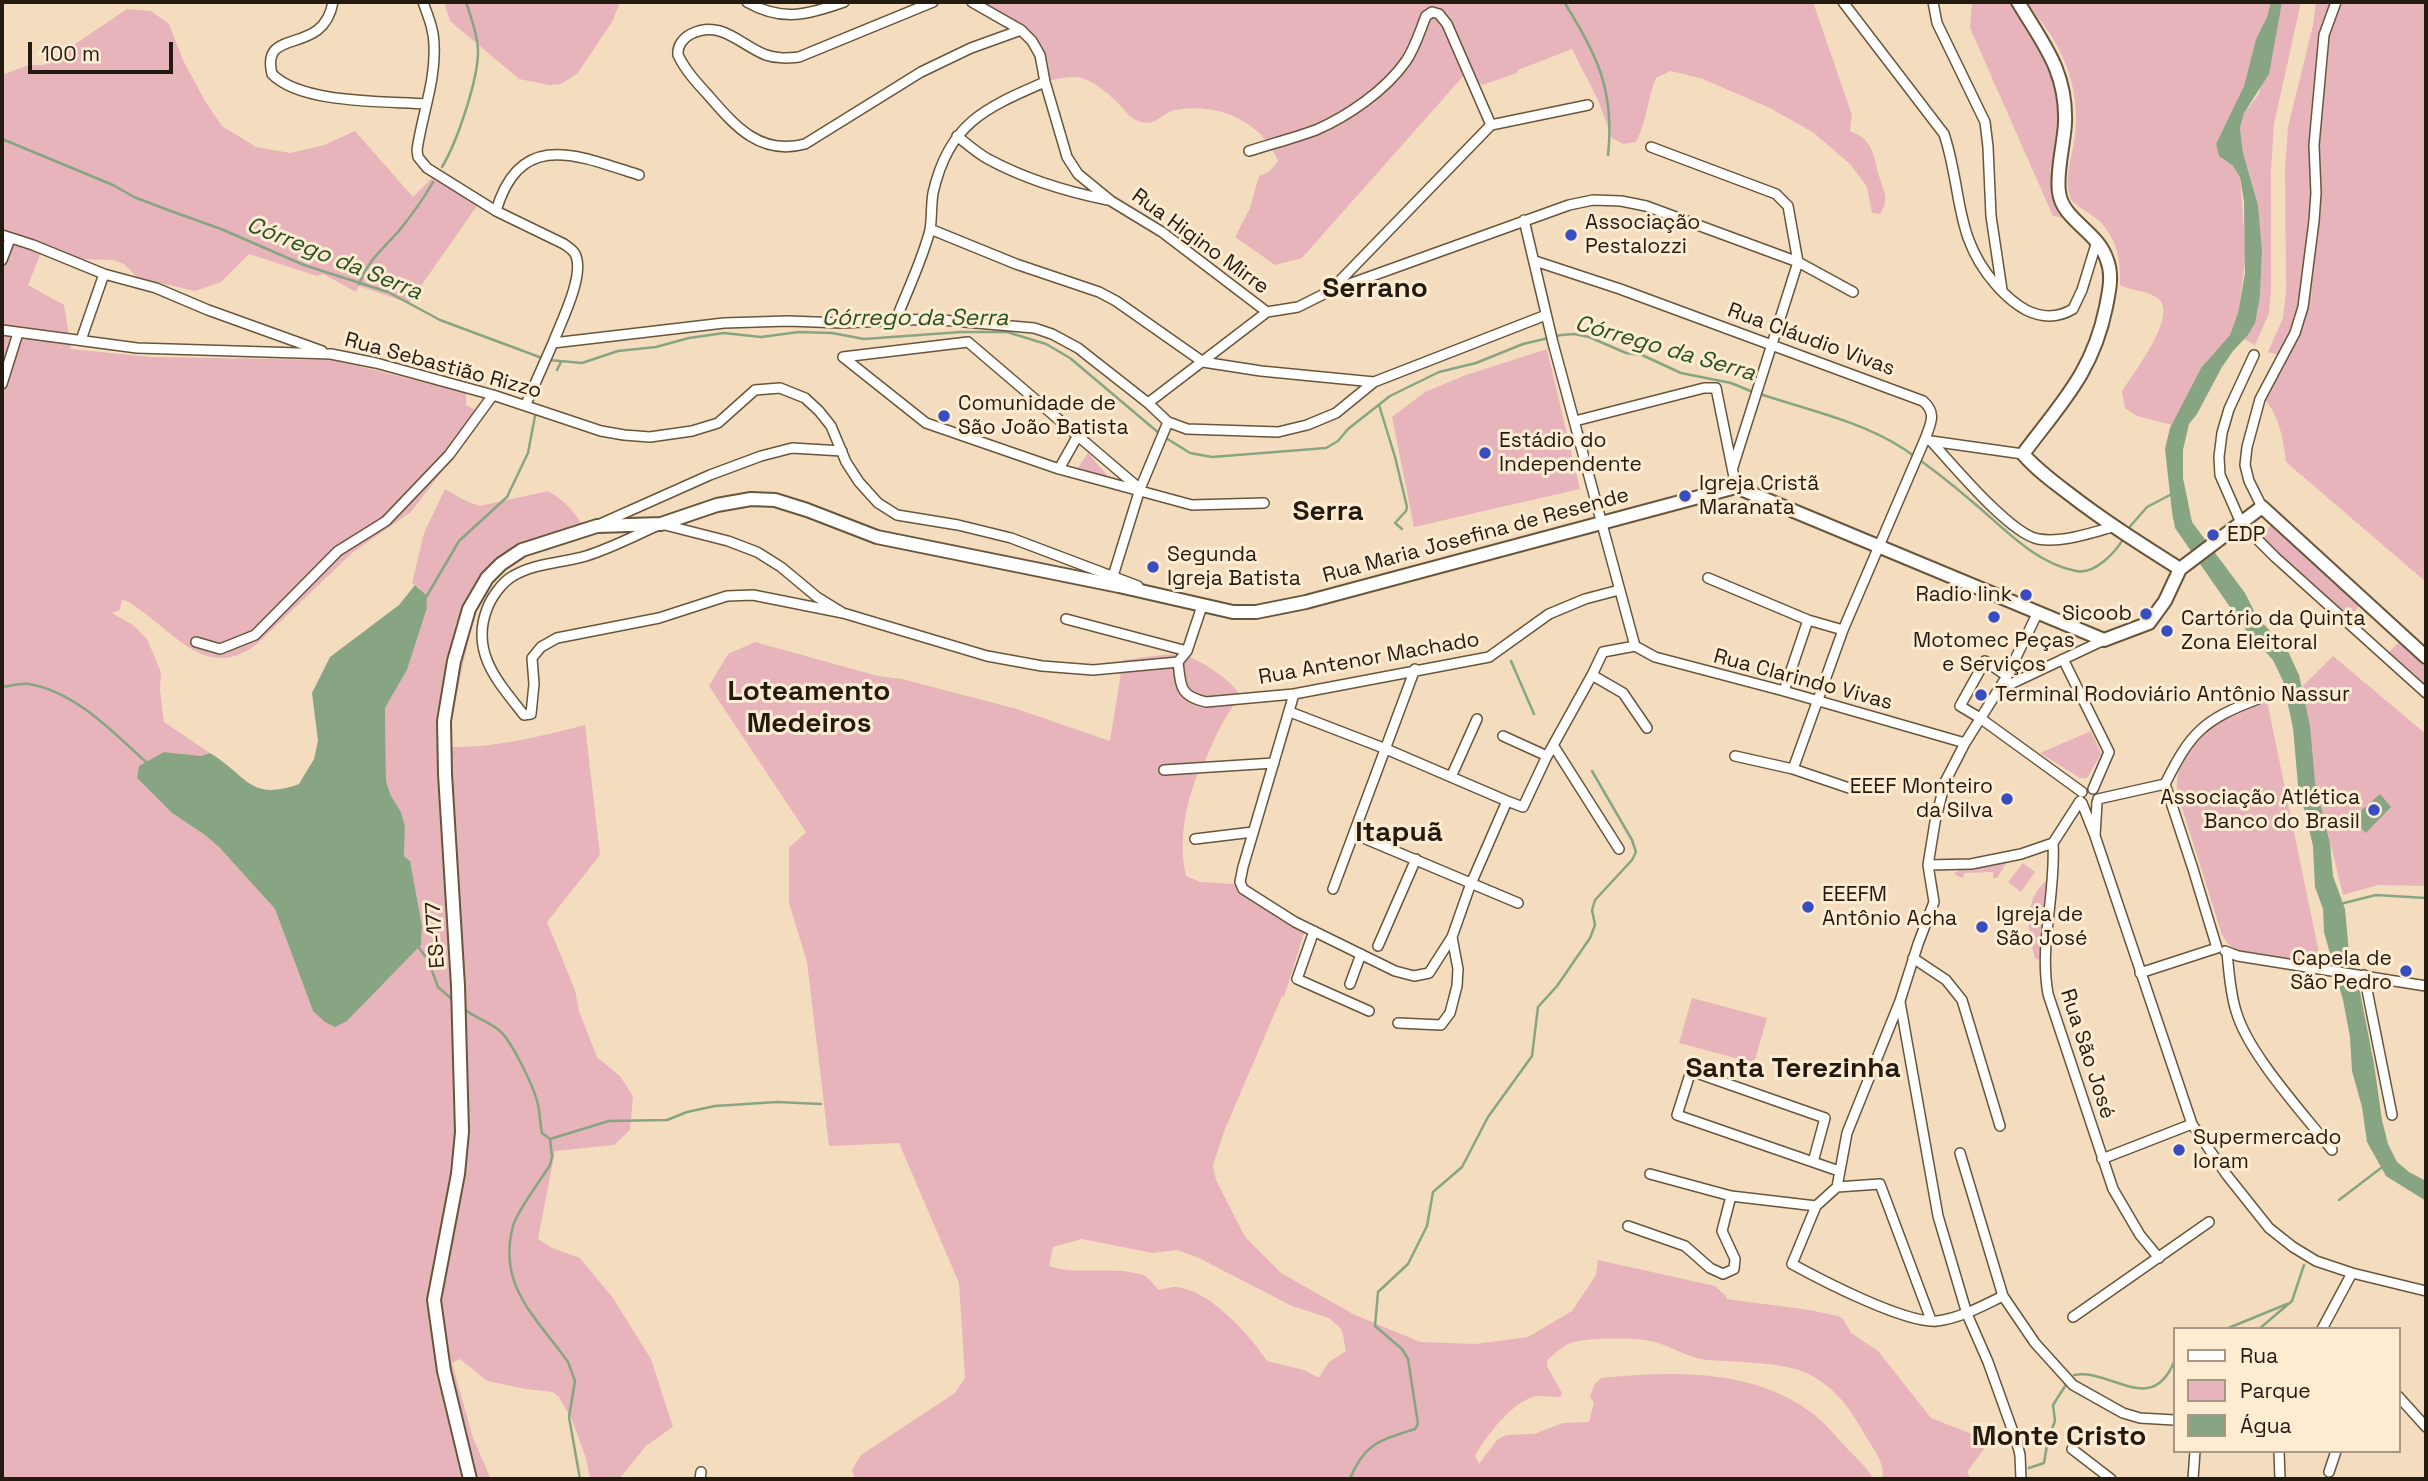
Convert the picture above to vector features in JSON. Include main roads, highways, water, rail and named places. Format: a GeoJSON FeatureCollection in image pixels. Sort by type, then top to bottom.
{"type":"FeatureCollection","features":[{"type":"Feature","properties":{"kind":"main road"},"geometry":{"type":"LineString","coordinates":[[2018,2],[2055,62],[2063,88],[2065,124],[2058,189],[2060,201],[2065,210],[2097,241],[2107,259],[2110,275],[2102,327],[2094,349],[2071,393],[2023,454],[2043,475],[2121,532],[2186,565],[2262,507],[2426,657]]}},
{"type":"Feature","properties":{"kind":"main road","name":"Rua Maria Josefina de Resende"},"geometry":{"type":"LineString","coordinates":[[1116,581],[1202,606],[1233,612],[1256,612],[1737,487],[2104,640],[2149,623],[2186,565]]}},
{"type":"Feature","properties":{"kind":"main road","name":"ES-177"},"geometry":{"type":"LineString","coordinates":[[470,1479],[444,1371],[434,1300],[458,1174],[462,1132],[458,986],[444,720],[454,661],[468,609],[487,578],[500,564],[522,550],[597,526],[661,524],[718,505],[751,499],[775,500],[877,537],[1116,581]]}},
{"type":"Feature","properties":{"kind":"water"},"geometry":{"type":"Polygon","coordinates":[[[2271,2],[2282,2],[2269,74],[2244,113],[2240,128],[2243,153],[2258,205],[2262,250],[2260,296],[2255,323],[2222,367],[2189,424],[2183,450],[2183,478],[2192,522],[2245,593],[2257,617],[2287,649],[2299,675],[2310,726],[2315,782],[2330,843],[2333,876],[2345,909],[2349,953],[2360,992],[2382,1120],[2388,1144],[2397,1162],[2426,1181],[2426,1201],[2386,1176],[2367,1142],[2362,1107],[2352,1071],[2350,1037],[2343,1000],[2324,932],[2323,909],[2315,887],[2313,846],[2298,785],[2293,728],[2283,681],[2273,660],[2246,630],[2175,528],[2172,512],[2165,449],[2170,428],[2201,368],[2230,335],[2238,313],[2245,273],[2244,202],[2240,177],[2233,166],[2219,156],[2216,144],[2244,86],[2256,39],[2271,2]]]}},
{"type":"Feature","properties":{"kind":"water"},"geometry":{"type":"Polygon","coordinates":[[[415,585],[426,595],[427,608],[407,670],[385,708],[386,781],[405,826],[404,856],[410,861],[422,926],[421,945],[347,1021],[335,1027],[313,1011],[275,909],[220,848],[172,813],[137,778],[139,766],[164,752],[201,756],[210,753],[259,788],[282,789],[299,784],[314,759],[318,741],[312,693],[330,657],[399,605],[415,585]]]}},
{"type":"Feature","properties":{"kind":"water"},"geometry":{"type":"Polygon","coordinates":[[[2380,794],[2391,807],[2366,833],[2352,819],[2380,794]]]}},
{"type":"Feature","properties":{"kind":"waterway"},"geometry":{"type":"LineString","coordinates":[[442,167],[466,110],[475,76],[478,49],[466,2]]}},
{"type":"Feature","properties":{"kind":"waterway"},"geometry":{"type":"LineString","coordinates":[[1564,2],[1586,39],[1601,74],[1609,111],[1608,155]]}},
{"type":"Feature","properties":{"kind":"waterway","name":"Córrego da Serra"},"geometry":{"type":"LineString","coordinates":[[2,139],[113,185],[134,197],[221,229],[304,265],[388,292],[440,320],[542,358]]}},
{"type":"Feature","properties":{"kind":"waterway"},"geometry":{"type":"LineString","coordinates":[[359,284],[371,262],[408,220],[433,182]]}},
{"type":"Feature","properties":{"kind":"waterway","name":"Córrego da Serra"},"geometry":{"type":"LineString","coordinates":[[549,360],[582,363],[618,351],[656,347],[689,338],[724,333],[761,337],[799,332],[832,333],[864,339],[961,332],[1007,332],[1046,344],[1070,358],[1160,434]]}},
{"type":"Feature","properties":{"kind":"waterway","name":"Córrego da Serra"},"geometry":{"type":"LineString","coordinates":[[1166,438],[1190,453],[1212,457],[1326,448],[1338,441],[1348,429],[1390,396],[1439,372],[1476,363],[1523,344],[1561,335],[1589,337],[1626,353],[1642,355],[1681,373],[1731,383],[1753,392]]}},
{"type":"Feature","properties":{"kind":"waterway"},"geometry":{"type":"LineString","coordinates":[[557,370],[561,362]]}},
{"type":"Feature","properties":{"kind":"waterway","name":"Córrego da Serra"},"geometry":{"type":"LineString","coordinates":[[1760,394],[1834,417],[1887,439],[1940,475],[2021,544],[2061,567],[2083,571],[2097,566],[2111,555],[2125,536]]}},
{"type":"Feature","properties":{"kind":"waterway"},"geometry":{"type":"LineString","coordinates":[[1379,405],[1407,507],[1395,523],[1402,529]]}},
{"type":"Feature","properties":{"kind":"waterway"},"geometry":{"type":"LineString","coordinates":[[425,599],[459,541],[507,497],[528,453],[535,416]]}},
{"type":"Feature","properties":{"kind":"waterway","name":"Córrego da Serra"},"geometry":{"type":"LineString","coordinates":[[2127,530],[2147,507],[2170,495]]}},
{"type":"Feature","properties":{"kind":"waterway"},"geometry":{"type":"LineString","coordinates":[[1511,661],[1534,714]]}},
{"type":"Feature","properties":{"kind":"waterway"},"geometry":{"type":"LineString","coordinates":[[2,687],[29,684],[63,696],[93,715],[147,763]]}},
{"type":"Feature","properties":{"kind":"waterway"},"geometry":{"type":"LineString","coordinates":[[1350,1479],[1368,1450],[1383,1440],[1415,1429],[1418,1424],[1408,1359],[1402,1349],[1375,1326],[1378,1292],[1408,1264],[1427,1226],[1433,1192],[1462,1167],[1488,1117],[1532,1056],[1538,1007],[1557,986],[1590,938],[1595,925],[1592,910],[1595,900],[1632,860],[1636,852],[1632,840],[1592,771]]}},
{"type":"Feature","properties":{"kind":"waterway"},"geometry":{"type":"LineString","coordinates":[[2340,904],[2376,895],[2426,898]]}},
{"type":"Feature","properties":{"kind":"waterway"},"geometry":{"type":"LineString","coordinates":[[417,945],[428,960],[438,987],[453,1000]]}},
{"type":"Feature","properties":{"kind":"waterway"},"geometry":{"type":"LineString","coordinates":[[463,1008],[497,1029],[506,1038],[523,1067],[536,1098],[542,1133],[550,1139],[550,1165],[513,1226],[509,1247],[510,1266],[522,1300],[568,1362],[575,1381],[569,1417],[580,1479]]}},
{"type":"Feature","properties":{"kind":"waterway"},"geometry":{"type":"LineString","coordinates":[[550,1139],[609,1121],[667,1120],[715,1106],[777,1102],[821,1104]]}},
{"type":"Feature","properties":{"kind":"waterway"},"geometry":{"type":"LineString","coordinates":[[2339,1200],[2381,1168]]}},
{"type":"Feature","properties":{"kind":"waterway"},"geometry":{"type":"LineString","coordinates":[[2261,1327],[2292,1301],[2304,1265]]}},
{"type":"Feature","properties":{"kind":"waterway"},"geometry":{"type":"LineString","coordinates":[[2231,1327],[2287,1304]]}},
{"type":"Feature","properties":{"kind":"waterway"},"geometry":{"type":"LineString","coordinates":[[2074,1375],[2088,1375],[2142,1388],[2154,1386],[2165,1378],[2172,1366]]}},
{"type":"Feature","properties":{"kind":"waterway"},"geometry":{"type":"LineString","coordinates":[[2029,1468],[2044,1463],[2048,1439],[2055,1421],[2053,1405],[2067,1383]]}},
{"type":"Feature","properties":{"kind":"place","name":"Associação Pestalozzi"},"geometry":{"type":"Point","coordinates":[1571,235]}},
{"type":"Feature","properties":{"kind":"place","name":"Comunidade de São João Batista"},"geometry":{"type":"Point","coordinates":[944,416]}},
{"type":"Feature","properties":{"kind":"place","name":"Estádio do Independente"},"geometry":{"type":"Point","coordinates":[1485,453]}},
{"type":"Feature","properties":{"kind":"place","name":"Igreja Cristã Maranata"},"geometry":{"type":"Point","coordinates":[1685,496]}},
{"type":"Feature","properties":{"kind":"place","name":"EDP"},"geometry":{"type":"Point","coordinates":[2213,535]}},
{"type":"Feature","properties":{"kind":"place","name":"Segunda Igreja Batista"},"geometry":{"type":"Point","coordinates":[1153,567]}},
{"type":"Feature","properties":{"kind":"place","name":"Radio link"},"geometry":{"type":"Point","coordinates":[2026,595]}},
{"type":"Feature","properties":{"kind":"place","name":"Sicoob"},"geometry":{"type":"Point","coordinates":[2146,614]}},
{"type":"Feature","properties":{"kind":"place","name":"Motomec Peças e Serviços"},"geometry":{"type":"Point","coordinates":[1994,617]}},
{"type":"Feature","properties":{"kind":"place","name":"Cartório da Quinta Zona Eleitoral"},"geometry":{"type":"Point","coordinates":[2167,631]}},
{"type":"Feature","properties":{"kind":"place","name":"Terminal Rodoviário Antônio Nassur"},"geometry":{"type":"Point","coordinates":[1981,695]}},
{"type":"Feature","properties":{"kind":"place","name":"EEEF Monteiro da Silva"},"geometry":{"type":"Point","coordinates":[2007,799]}},
{"type":"Feature","properties":{"kind":"place","name":"Associação Atlética Banco do Brasil"},"geometry":{"type":"Point","coordinates":[2374,810]}},
{"type":"Feature","properties":{"kind":"place","name":"EEEFM Antônio Acha"},"geometry":{"type":"Point","coordinates":[1808,907]}},
{"type":"Feature","properties":{"kind":"place","name":"Igreja de São José"},"geometry":{"type":"Point","coordinates":[1982,927]}},
{"type":"Feature","properties":{"kind":"place","name":"Capela de São Pedro"},"geometry":{"type":"Point","coordinates":[2406,971]}},
{"type":"Feature","properties":{"kind":"place","name":"Supermercado Ioram"},"geometry":{"type":"Point","coordinates":[2179,1150]}},
{"type":"Feature","properties":{"kind":"district","name":"Serrano"},"geometry":{"type":"Point","coordinates":[1375,289]}},
{"type":"Feature","properties":{"kind":"district","name":"Serra"},"geometry":{"type":"Point","coordinates":[1328,512]}},
{"type":"Feature","properties":{"kind":"district","name":"Loteamento Medeiros"},"geometry":{"type":"Point","coordinates":[809,708]}},
{"type":"Feature","properties":{"kind":"district","name":"Itapuã"},"geometry":{"type":"Point","coordinates":[1399,833]}},
{"type":"Feature","properties":{"kind":"district","name":"Santa Terezinha"},"geometry":{"type":"Point","coordinates":[1793,1069]}},
{"type":"Feature","properties":{"kind":"district","name":"Monte Cristo"},"geometry":{"type":"Point","coordinates":[2059,1437]}}]}
